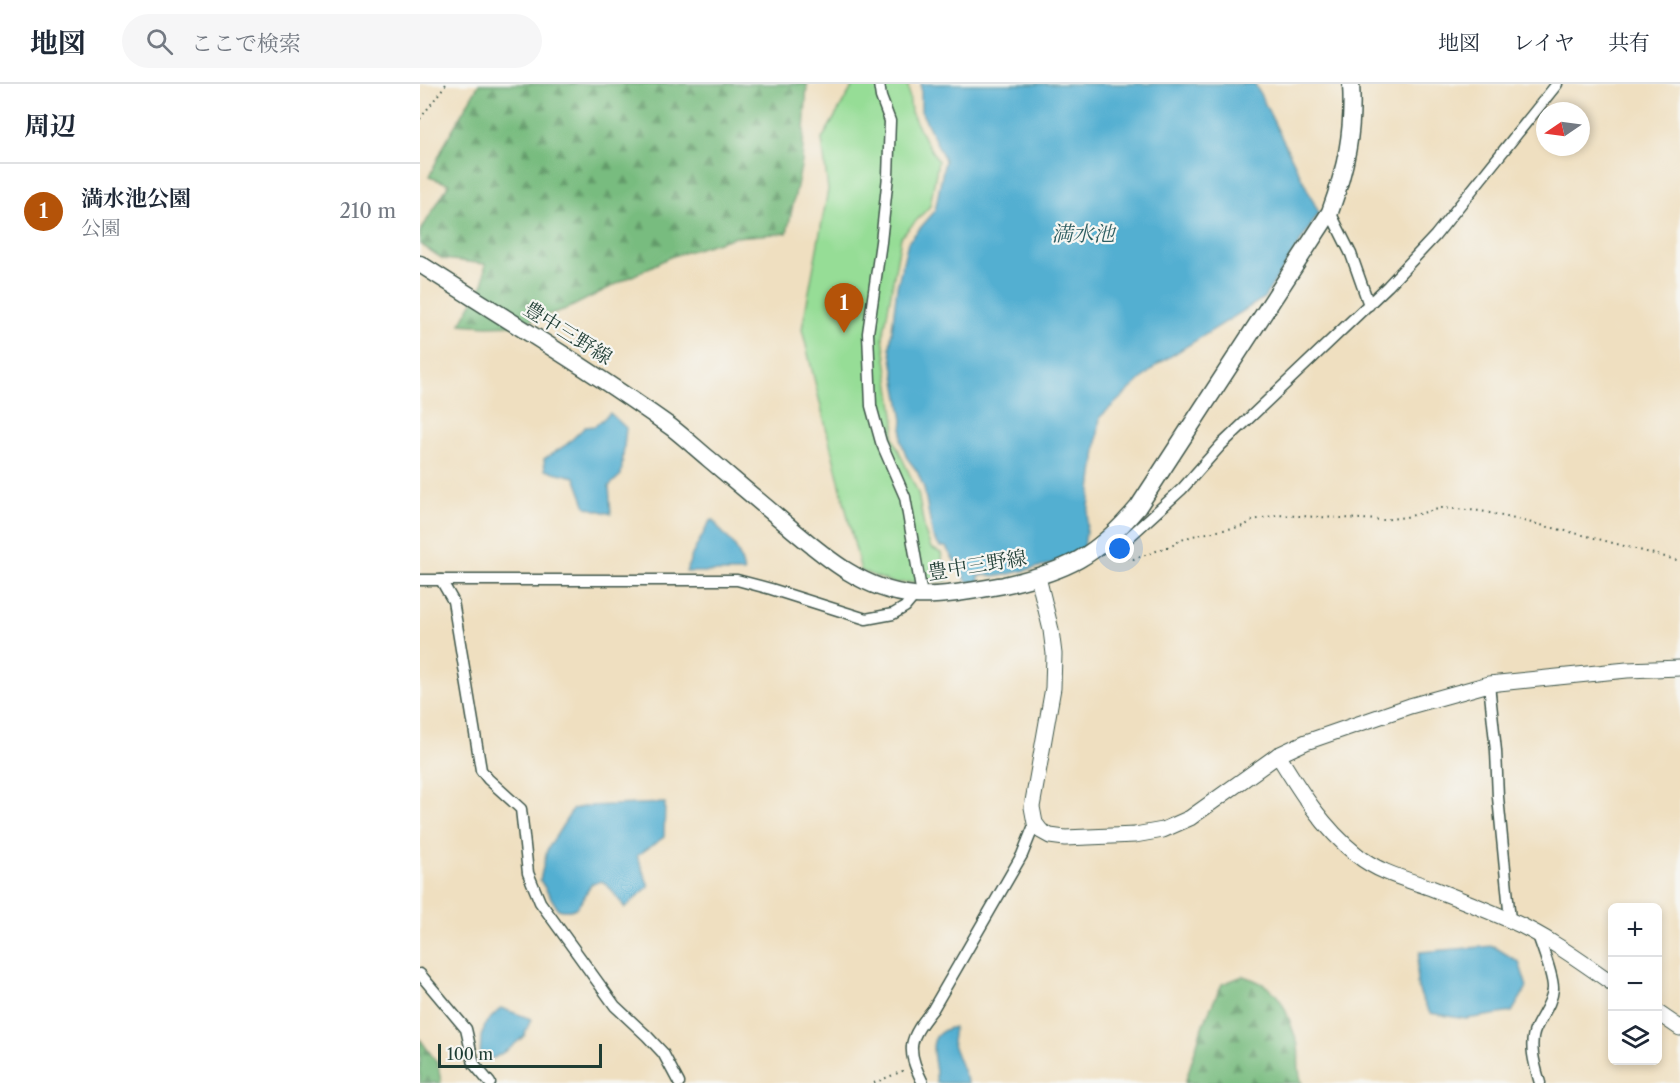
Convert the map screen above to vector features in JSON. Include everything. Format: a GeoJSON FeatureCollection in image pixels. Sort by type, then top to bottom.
{"type":"FeatureCollection","features":[{"type":"Feature","properties":{"kind":"main road","name":"豊中三野線"},"geometry":{"type":"LineString","coordinates":[[420,264],[609,384],[673,429],[835,564],[856,577],[875,585],[918,595],[957,593],[1038,577],[1084,558],[1101,546],[1138,507],[1330,212],[1342,176],[1349,144],[1352,122],[1351,84]]}},
{"type":"Feature","properties":{"kind":"street"},"geometry":{"type":"LineString","coordinates":[[420,580],[737,580],[866,619],[892,614],[905,607],[918,595],[905,497],[881,442],[871,406],[868,333],[888,176],[890,122],[879,84]]}},
{"type":"Feature","properties":{"kind":"street"},"geometry":{"type":"LineString","coordinates":[[1101,546],[1127,539],[1182,489],[1221,445],[1369,305],[1435,236],[1557,84]]}},
{"type":"Feature","properties":{"kind":"street"},"geometry":{"type":"LineString","coordinates":[[1330,212],[1351,254],[1369,305]]}},
{"type":"Feature","properties":{"kind":"street"},"geometry":{"type":"LineString","coordinates":[[1038,577],[1051,630],[1054,654],[1053,688],[1032,807],[1035,823],[1041,831],[1050,836],[1065,838],[1135,836],[1163,830],[1190,818],[1278,755],[1306,742],[1410,706],[1489,684],[1627,670],[1680,668]]}},
{"type":"Feature","properties":{"kind":"street"},"geometry":{"type":"LineString","coordinates":[[441,580],[453,601],[482,770],[488,779],[521,809],[528,873],[540,902],[615,1006],[663,1053],[679,1083]]}},
{"type":"Feature","properties":{"kind":"street"},"geometry":{"type":"LineString","coordinates":[[1489,684],[1510,920]]}},
{"type":"Feature","properties":{"kind":"street"},"geometry":{"type":"LineString","coordinates":[[1278,755],[1301,792],[1332,832],[1358,856],[1389,874],[1510,920],[1538,935],[1608,980]]}},
{"type":"Feature","properties":{"kind":"street"},"geometry":{"type":"LineString","coordinates":[[923,1083],[910,1054],[912,1043],[920,1025],[933,1009],[1016,865],[1035,823]]}},
{"type":"Feature","properties":{"kind":"street"},"geometry":{"type":"LineString","coordinates":[[1538,935],[1554,987],[1551,999],[1534,1031],[1532,1044],[1540,1083]]}},
{"type":"Feature","properties":{"kind":"street"},"geometry":{"type":"LineString","coordinates":[[420,974],[466,1029],[474,1064],[490,1083]]}},
{"type":"Feature","properties":{"kind":"street"},"geometry":{"type":"LineString","coordinates":[[1662,1016],[1680,1028]]}},
{"type":"Feature","properties":{"kind":"path"},"geometry":{"type":"LineString","coordinates":[[420,119],[446,84]]}},
{"type":"Feature","properties":{"kind":"path"},"geometry":{"type":"LineString","coordinates":[[1121,557],[1134,559],[1192,536],[1277,515],[1383,520],[1442,508],[1480,511],[1680,561]]}},
{"type":"Feature","properties":{"kind":"path"},"geometry":{"type":"LineString","coordinates":[[874,1083],[914,1067]]}},
{"type":"Feature","properties":{"kind":"green space"},"geometry":{"type":"Polygon","coordinates":[[[479,84],[807,84],[802,162],[787,233],[735,237],[670,257],[569,308],[517,325],[460,324],[484,282],[485,264],[443,259],[420,244],[420,232],[449,184],[429,177],[447,139],[479,84]]]}},
{"type":"Feature","properties":{"kind":"green space"},"geometry":{"type":"Polygon","coordinates":[[[854,84],[908,84],[911,112],[938,161],[930,206],[901,237],[883,337],[895,422],[893,438],[918,493],[925,532],[931,548],[941,553],[947,581],[893,583],[861,571],[802,329],[828,190],[822,139],[854,84]]]}},
{"type":"Feature","properties":{"kind":"green space"},"geometry":{"type":"Polygon","coordinates":[[[1243,976],[1270,988],[1285,1008],[1298,1044],[1302,1083],[1185,1083],[1203,1024],[1222,984],[1243,976]]]}},
{"type":"Feature","properties":{"kind":"green space"},"geometry":{"type":"Polygon","coordinates":[[[420,1039],[438,1064],[441,1083],[420,1083],[420,1039]]]}},
{"type":"Feature","properties":{"kind":"water","name":"満水池"},"geometry":{"type":"Polygon","coordinates":[[[921,84],[1255,84],[1319,213],[1264,298],[1158,364],[1100,417],[1084,548],[1052,564],[1001,576],[979,575],[979,582],[967,582],[946,547],[940,547],[933,537],[924,488],[917,471],[907,458],[901,441],[903,420],[890,347],[897,287],[908,242],[935,211],[945,160],[921,111],[921,84]]]}},
{"type":"Feature","properties":{"kind":"water"},"geometry":{"type":"Polygon","coordinates":[[[610,413],[626,428],[621,475],[609,486],[611,514],[586,507],[575,477],[545,470],[544,459],[566,445],[585,427],[595,426],[610,413]]]}},
{"type":"Feature","properties":{"kind":"water"},"geometry":{"type":"Polygon","coordinates":[[[714,520],[735,547],[744,572],[686,572],[692,555],[710,521],[714,520]]]}},
{"type":"Feature","properties":{"kind":"water"},"geometry":{"type":"Polygon","coordinates":[[[665,803],[664,837],[637,856],[649,886],[625,908],[602,881],[591,884],[576,908],[558,909],[540,880],[547,850],[573,809],[588,806],[665,803]]]}},
{"type":"Feature","properties":{"kind":"water"},"geometry":{"type":"Polygon","coordinates":[[[1493,946],[1519,962],[1527,987],[1512,1012],[1466,1019],[1430,1013],[1417,984],[1420,952],[1493,946]]]}},
{"type":"Feature","properties":{"kind":"water"},"geometry":{"type":"Polygon","coordinates":[[[501,1008],[531,1019],[524,1036],[509,1049],[494,1058],[480,1059],[481,1037],[486,1023],[501,1008]]]}},
{"type":"Feature","properties":{"kind":"water"},"geometry":{"type":"Polygon","coordinates":[[[954,1027],[952,1042],[968,1083],[936,1083],[934,1042],[943,1031],[954,1027]]]}},
{"type":"Feature","properties":{"kind":"place","name":"満水池公園"},"geometry":{"type":"Point","coordinates":[844,333]}}]}
